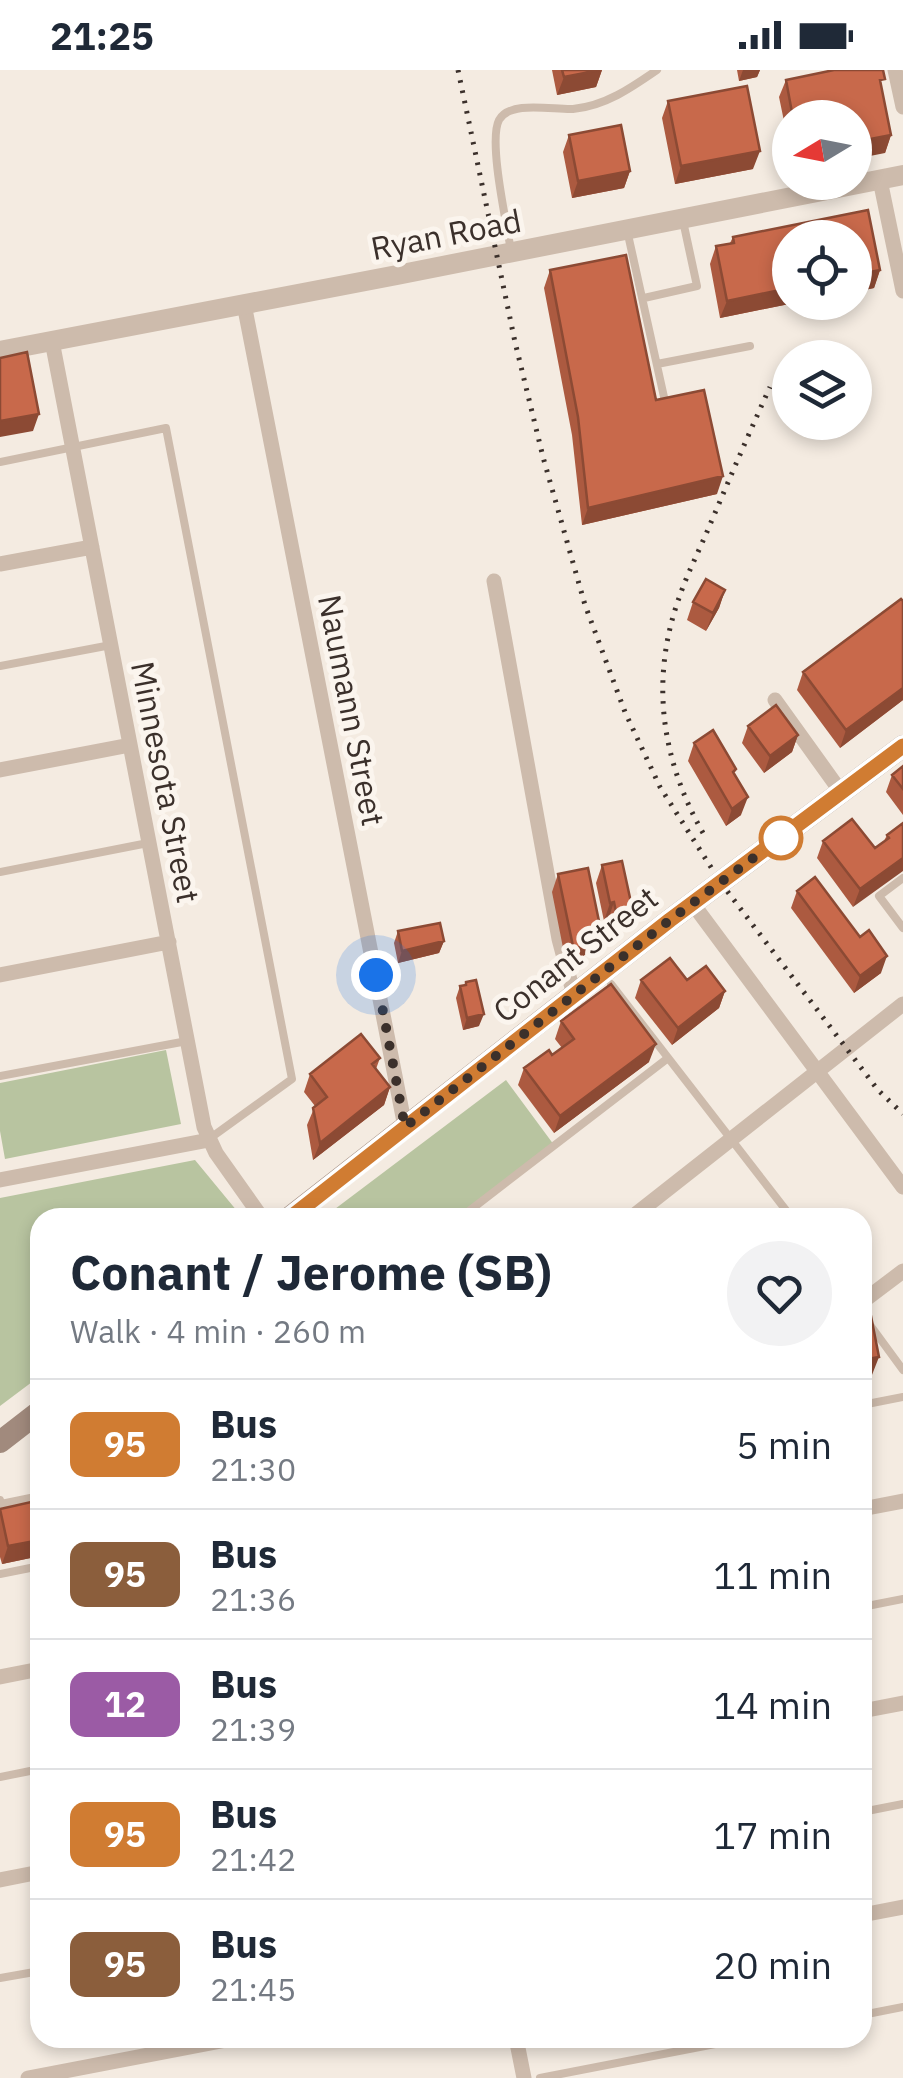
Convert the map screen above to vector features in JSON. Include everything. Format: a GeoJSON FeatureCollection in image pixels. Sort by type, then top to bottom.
{"type":"FeatureCollection","features":[{"type":"Feature","properties":{"kind":"main road","name":"Conant Street"},"geometry":{"type":"LineString","coordinates":[[303,1208],[574,995],[903,746]]}},
{"type":"Feature","properties":{"kind":"main road"},"geometry":{"type":"LineString","coordinates":[[0,1442],[30,1420]]}},
{"type":"Feature","properties":{"kind":"street"},"geometry":{"type":"LineString","coordinates":[[895,70],[903,107]]}},
{"type":"Feature","properties":{"kind":"street","name":"Ryan Road"},"geometry":{"type":"LineString","coordinates":[[0,351],[903,175]]}},
{"type":"Feature","properties":{"kind":"street"},"geometry":{"type":"LineString","coordinates":[[880,180],[903,291]]}},
{"type":"Feature","properties":{"kind":"street","name":"Naumann Street"},"geometry":{"type":"LineString","coordinates":[[244,304],[405,1127]]}},
{"type":"Feature","properties":{"kind":"street","name":"Minnesota Street"},"geometry":{"type":"LineString","coordinates":[[52,341],[209,1140],[255,1208]]}},
{"type":"Feature","properties":{"kind":"street"},"geometry":{"type":"LineString","coordinates":[[0,564],[92,546]]}},
{"type":"Feature","properties":{"kind":"street"},"geometry":{"type":"LineString","coordinates":[[494,581],[559,939],[574,995]]}},
{"type":"Feature","properties":{"kind":"street"},"geometry":{"type":"LineString","coordinates":[[775,700],[841,792]]}},
{"type":"Feature","properties":{"kind":"street"},"geometry":{"type":"LineString","coordinates":[[0,770],[130,744]]}},
{"type":"Feature","properties":{"kind":"street"},"geometry":{"type":"LineString","coordinates":[[693,904],[903,1188]]}},
{"type":"Feature","properties":{"kind":"street"},"geometry":{"type":"LineString","coordinates":[[0,974],[169,942]]}},
{"type":"Feature","properties":{"kind":"street"},"geometry":{"type":"LineString","coordinates":[[643,1208],[903,1004]]}},
{"type":"Feature","properties":{"kind":"street"},"geometry":{"type":"LineString","coordinates":[[0,1180],[209,1140]]}},
{"type":"Feature","properties":{"kind":"street"},"geometry":{"type":"LineString","coordinates":[[872,1294],[903,1271]]}},
{"type":"Feature","properties":{"kind":"street"},"geometry":{"type":"LineString","coordinates":[[872,1507],[903,1501]]}},
{"type":"Feature","properties":{"kind":"street"},"geometry":{"type":"LineString","coordinates":[[0,1676],[30,1671]]}},
{"type":"Feature","properties":{"kind":"street"},"geometry":{"type":"LineString","coordinates":[[872,1709],[903,1703]]}},
{"type":"Feature","properties":{"kind":"street"},"geometry":{"type":"LineString","coordinates":[[0,1880],[30,1874]]}},
{"type":"Feature","properties":{"kind":"street"},"geometry":{"type":"LineString","coordinates":[[872,1913],[903,1907]]}},
{"type":"Feature","properties":{"kind":"street"},"geometry":{"type":"LineString","coordinates":[[28,2078],[185,2048]]}},
{"type":"Feature","properties":{"kind":"street"},"geometry":{"type":"LineString","coordinates":[[518,2048],[524,2078]]}},
{"type":"Feature","properties":{"kind":"lane"},"geometry":{"type":"LineString","coordinates":[[511,252],[496,156],[497,123],[506,112],[526,108],[575,109],[608,101],[657,70]]}},
{"type":"Feature","properties":{"kind":"lane"},"geometry":{"type":"LineString","coordinates":[[644,298],[697,286],[682,218]]}},
{"type":"Feature","properties":{"kind":"lane"},"geometry":{"type":"LineString","coordinates":[[626,229],[666,406]]}},
{"type":"Feature","properties":{"kind":"lane"},"geometry":{"type":"LineString","coordinates":[[658,364],[750,346]]}},
{"type":"Feature","properties":{"kind":"lane"},"geometry":{"type":"LineString","coordinates":[[0,462],[166,428],[292,1079],[209,1140]]}},
{"type":"Feature","properties":{"kind":"lane"},"geometry":{"type":"LineString","coordinates":[[0,666],[111,645]]}},
{"type":"Feature","properties":{"kind":"lane"},"geometry":{"type":"LineString","coordinates":[[0,872],[150,842]]}},
{"type":"Feature","properties":{"kind":"lane"},"geometry":{"type":"LineString","coordinates":[[903,878],[879,896],[903,928]]}},
{"type":"Feature","properties":{"kind":"lane"},"geometry":{"type":"LineString","coordinates":[[602,974],[783,1208]]}},
{"type":"Feature","properties":{"kind":"lane"},"geometry":{"type":"LineString","coordinates":[[0,1076],[188,1041]]}},
{"type":"Feature","properties":{"kind":"lane"},"geometry":{"type":"LineString","coordinates":[[473,1208],[668,1058]]}},
{"type":"Feature","properties":{"kind":"lane"},"geometry":{"type":"LineString","coordinates":[[872,1328],[903,1370]]}},
{"type":"Feature","properties":{"kind":"lane"},"geometry":{"type":"LineString","coordinates":[[872,1403],[903,1397]]}},
{"type":"Feature","properties":{"kind":"lane"},"geometry":{"type":"LineString","coordinates":[[0,1500],[1,1504],[30,1498]]}},
{"type":"Feature","properties":{"kind":"lane"},"geometry":{"type":"LineString","coordinates":[[0,1574],[30,1568]]}},
{"type":"Feature","properties":{"kind":"lane"},"geometry":{"type":"LineString","coordinates":[[872,1605],[903,1599]]}},
{"type":"Feature","properties":{"kind":"lane"},"geometry":{"type":"LineString","coordinates":[[0,1777],[30,1771]]}},
{"type":"Feature","properties":{"kind":"lane"},"geometry":{"type":"LineString","coordinates":[[872,1810],[903,1804]]}},
{"type":"Feature","properties":{"kind":"lane"},"geometry":{"type":"LineString","coordinates":[[0,1978],[30,1972]]}},
{"type":"Feature","properties":{"kind":"lane"},"geometry":{"type":"LineString","coordinates":[[872,2012],[903,2007]]}},
{"type":"Feature","properties":{"kind":"lane"},"geometry":{"type":"LineString","coordinates":[[540,2078],[694,2048]]}},
{"type":"Feature","properties":{"kind":"green space"},"geometry":{"type":"Polygon","coordinates":[[[166,1050],[181,1124],[5,1159],[0,1131],[0,1083],[166,1050]]]}},
{"type":"Feature","properties":{"kind":"green space"},"geometry":{"type":"Polygon","coordinates":[[[506,1080],[554,1145],[470,1208],[336,1208],[506,1080]]]}},
{"type":"Feature","properties":{"kind":"green space"},"geometry":{"type":"Polygon","coordinates":[[[195,1160],[235,1208],[30,1208],[30,1384],[0,1406],[0,1198],[195,1160]]]}},
{"type":"Feature","properties":{"kind":"building"},"geometry":{"type":"Polygon","coordinates":[[[562,70],[600,70],[564,77],[562,70]]]}},
{"type":"Feature","properties":{"kind":"building"},"geometry":{"type":"Polygon","coordinates":[[[834,70],[883,70],[885,79],[880,80],[891,135],[872,139],[872,100],[790,100],[786,80],[834,70]]]}},
{"type":"Feature","properties":{"kind":"building"},"geometry":{"type":"Polygon","coordinates":[[[747,86],[760,151],[681,166],[668,101],[747,86]]]}},
{"type":"Feature","properties":{"kind":"building"},"geometry":{"type":"Polygon","coordinates":[[[621,125],[630,171],[578,181],[569,135],[621,125]]]}},
{"type":"Feature","properties":{"kind":"building"},"geometry":{"type":"Polygon","coordinates":[[[868,210],[870,220],[818,220],[868,210]]]}},
{"type":"Feature","properties":{"kind":"building"},"geometry":{"type":"Polygon","coordinates":[[[772,229],[772,292],[727,301],[716,246],[734,243],[733,237],[772,229]]]}},
{"type":"Feature","properties":{"kind":"building"},"geometry":{"type":"Polygon","coordinates":[[[872,230],[880,270],[872,272],[872,230]]]}},
{"type":"Feature","properties":{"kind":"building"},"geometry":{"type":"Polygon","coordinates":[[[626,255],[656,400],[704,390],[723,476],[588,508],[578,417],[550,270],[626,255]]]}},
{"type":"Feature","properties":{"kind":"building"},"geometry":{"type":"Polygon","coordinates":[[[27,352],[39,414],[0,421],[0,358],[27,352]]]}},
{"type":"Feature","properties":{"kind":"building"},"geometry":{"type":"Polygon","coordinates":[[[706,579],[725,590],[713,613],[693,602],[706,579]]]}},
{"type":"Feature","properties":{"kind":"building"},"geometry":{"type":"Polygon","coordinates":[[[901,599],[903,688],[846,730],[803,672],[901,599]]]}},
{"type":"Feature","properties":{"kind":"building"},"geometry":{"type":"Polygon","coordinates":[[[776,705],[798,735],[770,756],[748,726],[776,705]]]}},
{"type":"Feature","properties":{"kind":"building"},"geometry":{"type":"Polygon","coordinates":[[[713,730],[748,797],[732,809],[694,743],[713,730]]]}},
{"type":"Feature","properties":{"kind":"building"},"geometry":{"type":"Polygon","coordinates":[[[903,766],[903,789],[892,775],[903,766]]]}},
{"type":"Feature","properties":{"kind":"building"},"geometry":{"type":"Polygon","coordinates":[[[852,819],[875,848],[903,823],[903,858],[860,889],[823,841],[852,819]]]}},
{"type":"Feature","properties":{"kind":"building"},"geometry":{"type":"Polygon","coordinates":[[[622,861],[632,907],[617,917],[602,865],[622,861]]]}},
{"type":"Feature","properties":{"kind":"building"},"geometry":{"type":"Polygon","coordinates":[[[588,868],[601,931],[574,951],[558,874],[588,868]]]}},
{"type":"Feature","properties":{"kind":"building"},"geometry":{"type":"Polygon","coordinates":[[[815,877],[860,937],[869,930],[887,956],[860,976],[797,891],[815,877]]]}},
{"type":"Feature","properties":{"kind":"building"},"geometry":{"type":"Polygon","coordinates":[[[440,923],[444,941],[402,951],[398,931],[440,923]]]}},
{"type":"Feature","properties":{"kind":"building"},"geometry":{"type":"Polygon","coordinates":[[[670,958],[687,980],[706,966],[725,991],[678,1028],[641,980],[670,958]]]}},
{"type":"Feature","properties":{"kind":"building"},"geometry":{"type":"Polygon","coordinates":[[[476,980],[484,1014],[467,1018],[460,986],[476,980]]]}},
{"type":"Feature","properties":{"kind":"building"},"geometry":{"type":"Polygon","coordinates":[[[611,984],[656,1044],[560,1116],[524,1068],[549,1050],[552,1055],[574,1039],[561,1021],[611,984]]]}},
{"type":"Feature","properties":{"kind":"building"},"geometry":{"type":"Polygon","coordinates":[[[361,1034],[380,1058],[372,1064],[390,1087],[320,1143],[313,1108],[327,1097],[310,1074],[361,1034]]]}},
{"type":"Feature","properties":{"kind":"building"},"geometry":{"type":"Polygon","coordinates":[[[872,1321],[879,1357],[872,1358],[872,1321]]]}},
{"type":"Feature","properties":{"kind":"building"},"geometry":{"type":"Polygon","coordinates":[[[30,1502],[30,1542],[8,1546],[0,1509],[30,1502]]]}},
{"type":"Feature","properties":{"kind":"railway"},"geometry":{"type":"LineString","coordinates":[[458,70],[543,457],[585,605],[625,712],[660,787],[721,883],[878,1090],[903,1114]]}},
{"type":"Feature","properties":{"kind":"railway"},"geometry":{"type":"LineString","coordinates":[[703,833],[677,776],[669,747],[664,718],[665,658],[682,589],[770,387]]}},
{"type":"Feature","properties":{"kind":"bus line","name":"95"},"geometry":{"type":"LineString","coordinates":[[303,1208],[670,920],[903,746]]}},
{"type":"Feature","properties":{"kind":"route"},"geometry":{"type":"LineString","coordinates":[[376,975],[405,1127],[781,838]]}}]}
